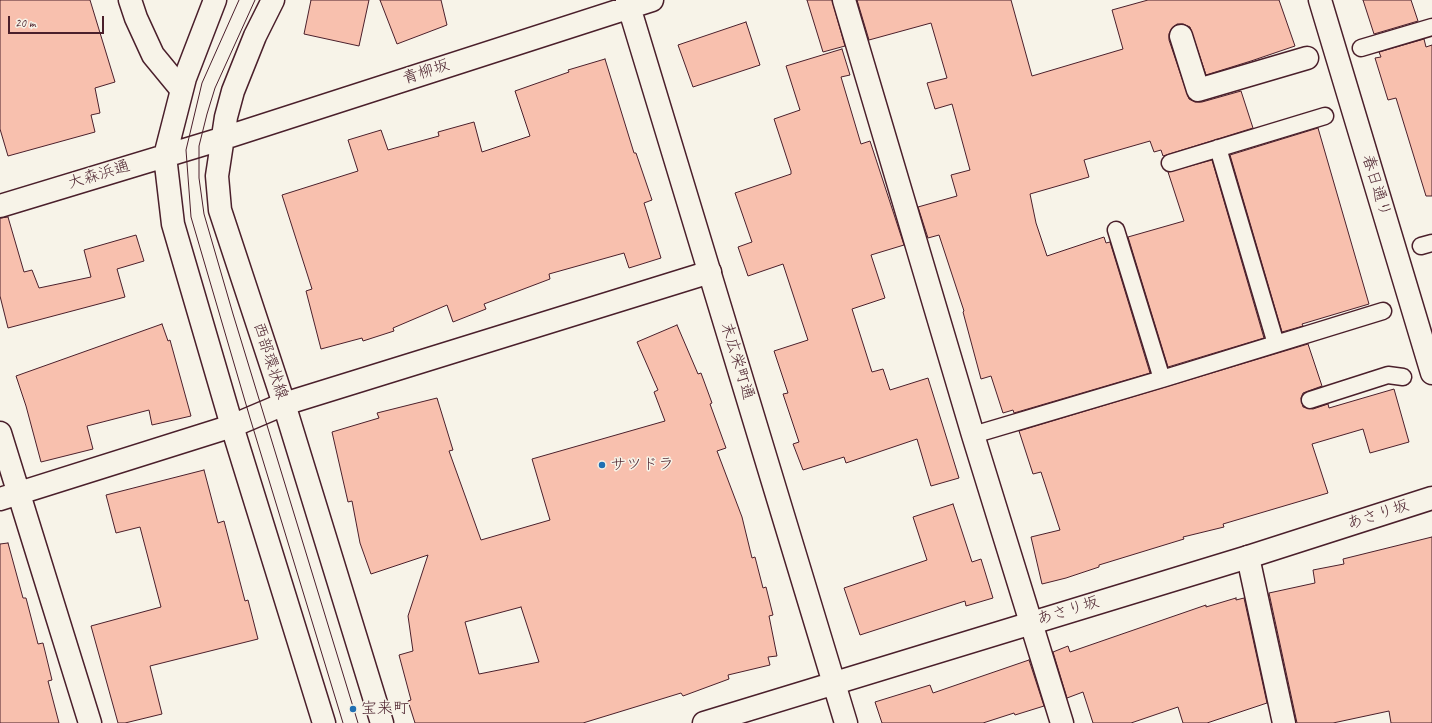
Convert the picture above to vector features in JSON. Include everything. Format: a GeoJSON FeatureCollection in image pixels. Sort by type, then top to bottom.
{"type":"FeatureCollection","features":[{"type":"Feature","properties":{"kind":"street"},"geometry":{"type":"LineString","coordinates":[[130,0],[136,18],[153,55],[181,89]]}},
{"type":"Feature","properties":{"kind":"street"},"geometry":{"type":"LineString","coordinates":[[216,0],[181,89],[165,156],[173,224],[232,426],[324,723]]}},
{"type":"Feature","properties":{"kind":"street","name":"西部環状線"},"geometry":{"type":"LineString","coordinates":[[273,0],[233,91],[221,139],[217,176],[220,210],[284,404],[382,723]]}},
{"type":"Feature","properties":{"kind":"street","name":"青柳坂"},"geometry":{"type":"LineString","coordinates":[[199,146],[628,4],[652,0]]}},
{"type":"Feature","properties":{"kind":"street"},"geometry":{"type":"LineString","coordinates":[[844,0],[973,435],[1062,723]]}},
{"type":"Feature","properties":{"kind":"street","name":"春日通り"},"geometry":{"type":"LineString","coordinates":[[1320,0],[1432,373]]}},
{"type":"Feature","properties":{"kind":"street","name":"末広栄町通"},"geometry":{"type":"LineString","coordinates":[[628,4],[846,723]]}},
{"type":"Feature","properties":{"kind":"street"},"geometry":{"type":"LineString","coordinates":[[1181,36],[1198,90],[1307,58]]}},
{"type":"Feature","properties":{"kind":"street","name":"大森浜通"},"geometry":{"type":"LineString","coordinates":[[0,206],[199,146]]}},
{"type":"Feature","properties":{"kind":"street"},"geometry":{"type":"LineString","coordinates":[[9,496],[232,426],[284,404],[710,272]]}},
{"type":"Feature","properties":{"kind":"street"},"geometry":{"type":"LineString","coordinates":[[0,433],[9,496],[90,723]]}},
{"type":"Feature","properties":{"kind":"street","name":"あさり坂"},"geometry":{"type":"LineString","coordinates":[[704,723],[1248,557],[1432,498]]}},
{"type":"Feature","properties":{"kind":"street"},"geometry":{"type":"LineString","coordinates":[[1248,557],[1284,723]]}},
{"type":"Feature","properties":{"kind":"lane"},"geometry":{"type":"LineString","coordinates":[[1361,48],[1432,27]]}},
{"type":"Feature","properties":{"kind":"lane"},"geometry":{"type":"LineString","coordinates":[[1170,163],[1324,116]]}},
{"type":"Feature","properties":{"kind":"lane"},"geometry":{"type":"LineString","coordinates":[[1218,148],[1276,344]]}},
{"type":"Feature","properties":{"kind":"lane"},"geometry":{"type":"LineString","coordinates":[[1116,230],[1162,379]]}},
{"type":"Feature","properties":{"kind":"lane"},"geometry":{"type":"LineString","coordinates":[[973,435],[1383,311]]}},
{"type":"Feature","properties":{"kind":"lane"},"geometry":{"type":"LineString","coordinates":[[1310,400],[1388,375],[1403,377]]}},
{"type":"Feature","properties":{"kind":"building"},"geometry":{"type":"Polygon","coordinates":[[[0,0],[90,0],[115,82],[95,88],[100,113],[91,115],[95,132],[8,156],[0,129],[0,0]]]}},
{"type":"Feature","properties":{"kind":"building"},"geometry":{"type":"Polygon","coordinates":[[[311,0],[369,0],[359,46],[304,34],[311,0]]]}},
{"type":"Feature","properties":{"kind":"building"},"geometry":{"type":"Polygon","coordinates":[[[380,0],[441,0],[447,25],[397,44],[380,0]]]}},
{"type":"Feature","properties":{"kind":"building"},"geometry":{"type":"Polygon","coordinates":[[[807,0],[832,0],[845,46],[823,52],[807,0]]]}},
{"type":"Feature","properties":{"kind":"building"},"geometry":{"type":"Polygon","coordinates":[[[857,0],[1011,0],[1032,76],[1123,49],[1112,10],[1148,0],[1279,0],[1295,46],[1206,75],[1190,27],[1183,24],[1177,24],[1172,28],[1169,34],[1169,40],[1189,99],[1195,102],[1202,102],[1241,91],[1253,128],[1163,156],[1161,150],[1154,152],[1150,141],[1084,160],[1089,177],[1030,194],[1036,223],[1047,256],[1104,237],[1106,243],[1110,242],[1150,373],[1014,413],[1013,410],[1003,413],[991,376],[981,379],[963,312],[964,311],[939,235],[928,238],[918,207],[957,196],[951,175],[970,170],[952,104],[935,109],[927,83],[947,78],[931,23],[869,40],[857,0]]]}},
{"type":"Feature","properties":{"kind":"building"},"geometry":{"type":"Polygon","coordinates":[[[1363,0],[1411,0],[1418,21],[1374,34],[1363,0]]]}},
{"type":"Feature","properties":{"kind":"building"},"geometry":{"type":"Polygon","coordinates":[[[746,22],[760,65],[693,87],[678,45],[746,22]]]}},
{"type":"Feature","properties":{"kind":"building"},"geometry":{"type":"Polygon","coordinates":[[[1424,39],[1426,47],[1432,45],[1432,196],[1426,196],[1396,98],[1388,100],[1375,58],[1381,57],[1379,52],[1424,39]]]}},
{"type":"Feature","properties":{"kind":"building"},"geometry":{"type":"Polygon","coordinates":[[[842,49],[850,75],[841,77],[861,144],[870,141],[904,245],[871,255],[885,298],[852,309],[872,372],[883,369],[890,390],[928,378],[959,478],[931,486],[917,439],[846,463],[844,457],[803,470],[793,444],[799,442],[783,394],[788,393],[774,351],[808,340],[783,264],[748,276],[738,247],[752,242],[735,193],[791,174],[774,119],[800,110],[786,66],[842,49]]]}},
{"type":"Feature","properties":{"kind":"building"},"geometry":{"type":"Polygon","coordinates":[[[605,59],[634,153],[636,153],[652,200],[644,203],[661,258],[629,268],[624,253],[549,274],[550,279],[484,304],[486,309],[453,322],[447,305],[393,328],[394,331],[363,341],[362,338],[321,349],[306,291],[312,289],[282,195],[358,171],[348,140],[381,130],[388,150],[439,136],[438,132],[474,122],[482,152],[530,136],[515,91],[569,72],[568,70],[605,59]]]}},
{"type":"Feature","properties":{"kind":"building"},"geometry":{"type":"Polygon","coordinates":[[[1318,128],[1369,304],[1302,324],[1303,326],[1282,332],[1230,155],[1318,128]]]}},
{"type":"Feature","properties":{"kind":"building"},"geometry":{"type":"Polygon","coordinates":[[[1212,160],[1264,338],[1168,367],[1128,237],[1184,221],[1168,172],[1212,160]]]}},
{"type":"Feature","properties":{"kind":"building"},"geometry":{"type":"Polygon","coordinates":[[[8,217],[24,272],[32,270],[39,288],[91,277],[84,250],[136,235],[144,261],[117,269],[125,297],[8,328],[0,296],[0,218],[8,217]]]}},
{"type":"Feature","properties":{"kind":"building"},"geometry":{"type":"Polygon","coordinates":[[[162,324],[168,341],[170,340],[191,416],[152,425],[149,410],[87,426],[93,449],[41,462],[26,406],[16,376],[162,324]]]}},
{"type":"Feature","properties":{"kind":"building"},"geometry":{"type":"Polygon","coordinates":[[[677,325],[698,374],[701,373],[712,403],[710,404],[726,448],[717,451],[742,517],[752,558],[755,557],[763,588],[766,587],[773,615],[769,616],[777,656],[768,657],[770,665],[728,675],[729,679],[683,696],[681,693],[583,723],[415,723],[408,701],[411,700],[399,655],[413,651],[408,616],[428,555],[371,574],[360,543],[352,501],[348,502],[332,432],[379,418],[377,413],[437,398],[453,450],[449,451],[481,540],[550,520],[532,459],[665,421],[654,392],[658,390],[637,342],[677,325]],[[521,607],[465,622],[479,674],[539,662],[521,607]]]}},
{"type":"Feature","properties":{"kind":"building"},"geometry":{"type":"Polygon","coordinates":[[[1308,344],[1322,386],[1303,393],[1301,398],[1303,407],[1313,409],[1328,404],[1329,408],[1394,389],[1409,442],[1370,453],[1363,429],[1312,444],[1328,493],[1223,524],[1224,527],[1183,537],[1184,539],[1099,565],[1099,567],[1066,578],[1042,584],[1031,537],[1060,530],[1041,472],[1033,474],[1019,431],[1308,344]]]}},
{"type":"Feature","properties":{"kind":"building"},"geometry":{"type":"Polygon","coordinates":[[[204,470],[218,523],[224,521],[245,601],[248,600],[258,639],[150,666],[162,714],[125,723],[118,723],[91,626],[161,607],[140,527],[116,533],[106,495],[204,470]]]}},
{"type":"Feature","properties":{"kind":"building"},"geometry":{"type":"Polygon","coordinates":[[[953,504],[972,562],[981,559],[993,598],[966,606],[965,601],[860,635],[844,588],[927,560],[913,517],[953,504]]]}},
{"type":"Feature","properties":{"kind":"building"},"geometry":{"type":"Polygon","coordinates":[[[1432,537],[1432,723],[1391,723],[1389,711],[1333,723],[1297,723],[1269,593],[1315,583],[1313,570],[1344,564],[1343,559],[1432,537]]]}},
{"type":"Feature","properties":{"kind":"building"},"geometry":{"type":"Polygon","coordinates":[[[8,543],[23,598],[26,598],[38,644],[43,643],[52,680],[48,681],[59,723],[0,723],[0,544],[8,543]]]}},
{"type":"Feature","properties":{"kind":"building"},"geometry":{"type":"Polygon","coordinates":[[[1236,598],[1236,600],[1244,598],[1267,703],[1207,723],[1183,723],[1178,707],[1131,723],[1093,723],[1083,692],[1067,698],[1053,652],[1068,646],[1070,652],[1206,605],[1206,607],[1236,598]]]}},
{"type":"Feature","properties":{"kind":"building"},"geometry":{"type":"Polygon","coordinates":[[[1029,660],[1044,706],[1015,715],[1014,713],[983,723],[882,723],[875,702],[930,685],[933,693],[1029,660]]]}},
{"type":"Feature","properties":{"kind":"tram line"},"geometry":{"type":"LineString","coordinates":[[239,0],[202,83],[186,150],[191,217],[250,418],[343,723]]}},
{"type":"Feature","properties":{"kind":"tram line"},"geometry":{"type":"LineString","coordinates":[[255,0],[215,88],[199,146],[199,178],[204,214],[233,314],[358,723]]}},
{"type":"Feature","properties":{"kind":"place","name":"サツドラ"},"geometry":{"type":"Point","coordinates":[602,465]}},
{"type":"Feature","properties":{"kind":"place","name":"宝来町"},"geometry":{"type":"Point","coordinates":[353,709]}}]}
